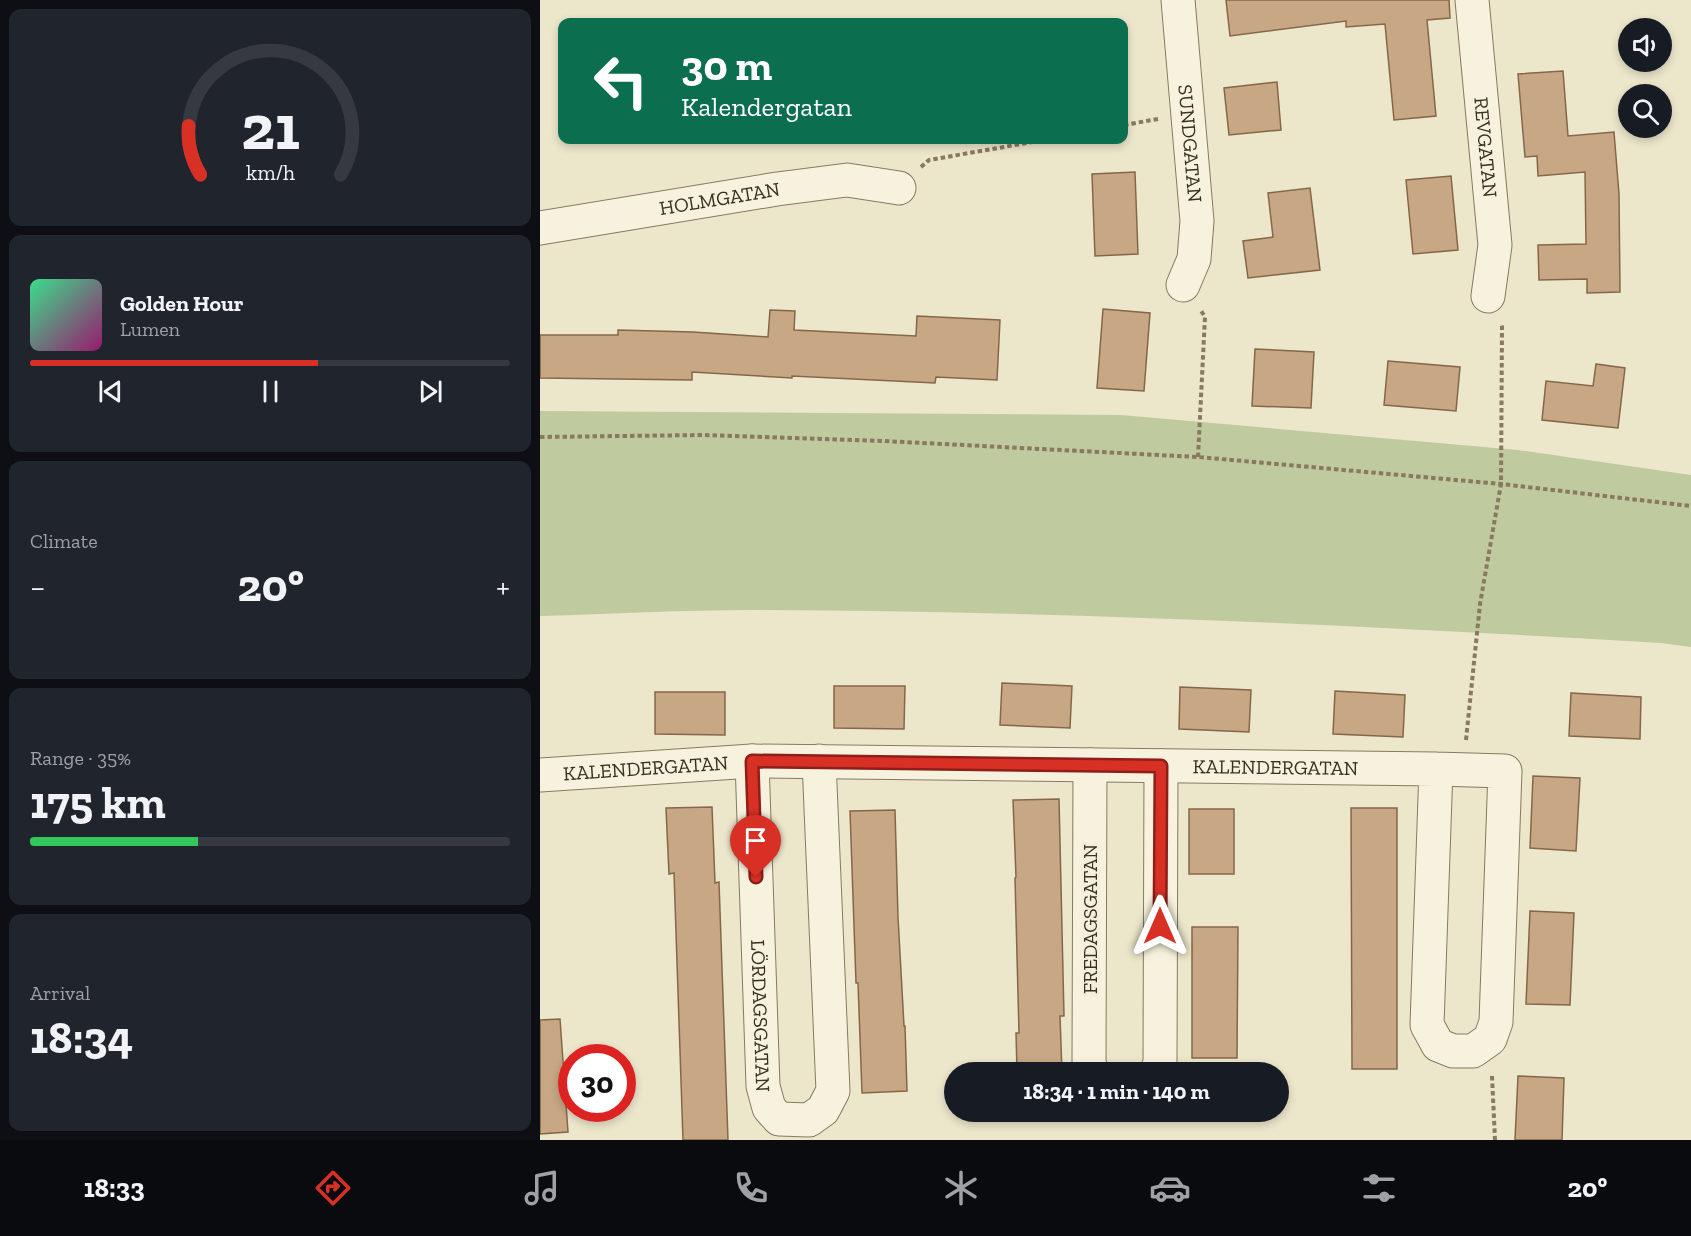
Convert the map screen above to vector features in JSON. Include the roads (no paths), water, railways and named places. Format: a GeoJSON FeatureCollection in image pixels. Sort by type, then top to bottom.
{"type":"FeatureCollection","features":[{"type":"Feature","properties":{"kind":"street","name":"SUNDGATAN"},"geometry":{"type":"LineString","coordinates":[[1178,0],[1197,221],[1194,259],[1183,285]]}},
{"type":"Feature","properties":{"kind":"street","name":"REVGATAN"},"geometry":{"type":"LineString","coordinates":[[1472,0],[1495,245],[1488,296]]}},
{"type":"Feature","properties":{"kind":"street","name":"HOLMGATAN"},"geometry":{"type":"LineString","coordinates":[[540,228],[777,189],[847,180],[899,188]]}},
{"type":"Feature","properties":{"kind":"street","name":"KALENDERGATAN"},"geometry":{"type":"LineString","coordinates":[[540,775],[752,761],[1090,765],[1449,770],[1505,771],[1496,1022],[1490,1039],[1473,1051],[1453,1051],[1438,1045],[1427,1025],[1449,770]]}},
{"type":"Feature","properties":{"kind":"street","name":"LÖRDAGSGATAN"},"geometry":{"type":"LineString","coordinates":[[752,761],[763,1086],[769,1108],[779,1119],[809,1120],[823,1110],[833,1092],[819,762]]}},
{"type":"Feature","properties":{"kind":"street","name":"FREDAGSGATAN"},"geometry":{"type":"LineString","coordinates":[[1089,1062],[1090,765]]}},
{"type":"Feature","properties":{"kind":"street"},"geometry":{"type":"LineString","coordinates":[[1160,1062],[1161,766]]}}]}
